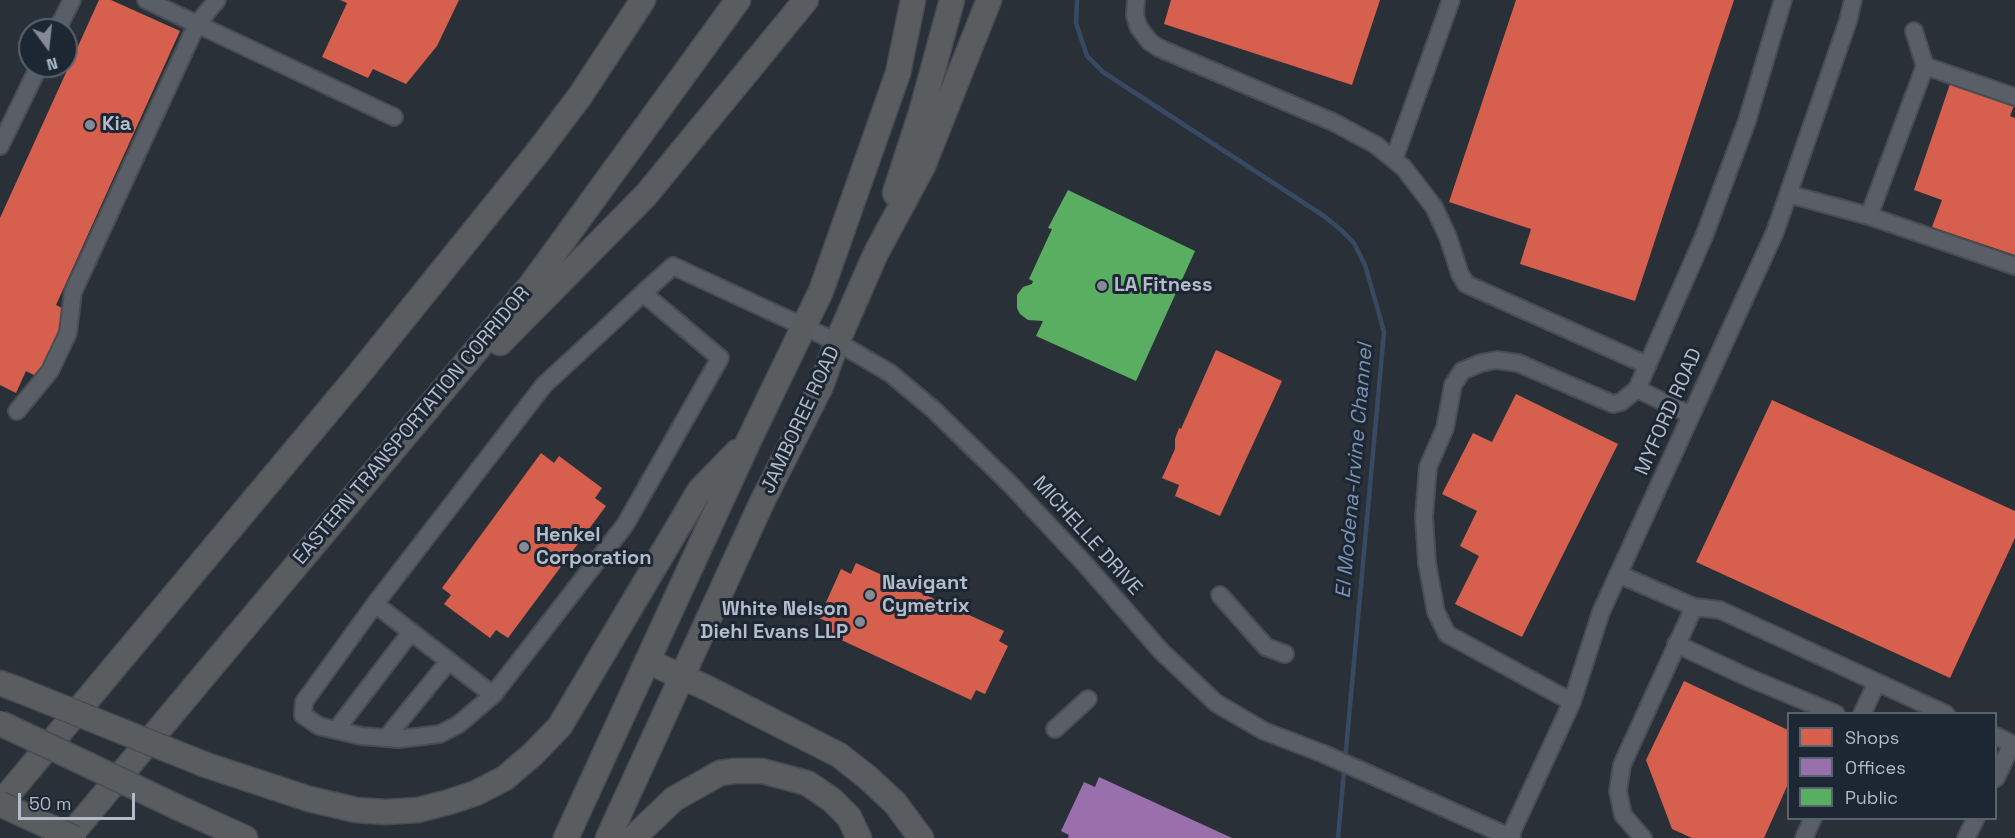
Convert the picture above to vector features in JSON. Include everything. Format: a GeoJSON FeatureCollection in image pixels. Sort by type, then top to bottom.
{"type":"FeatureCollection","features":[{"type":"Feature","properties":{"kind":"highway"},"geometry":{"type":"LineString","coordinates":[[537,153],[626,0]]}},
{"type":"Feature","properties":{"kind":"highway"},"geometry":{"type":"LineString","coordinates":[[74,838],[0,804],[355,379],[537,153],[580,96],[644,0]]}},
{"type":"Feature","properties":{"kind":"highway","name":"EASTERN TRANSPORTATION CORRIDOR"},"geometry":{"type":"LineString","coordinates":[[68,838],[531,285],[738,0]]}},
{"type":"Feature","properties":{"kind":"highway"},"geometry":{"type":"LineString","coordinates":[[435,399],[495,348],[646,195],[806,0]]}},
{"type":"Feature","properties":{"kind":"highway","name":"JAMBOREE ROAD"},"geometry":{"type":"LineString","coordinates":[[566,838],[750,438],[821,291],[894,84],[913,0]]}},
{"type":"Feature","properties":{"kind":"highway"},"geometry":{"type":"LineString","coordinates":[[876,253],[921,113],[951,0]]}},
{"type":"Feature","properties":{"kind":"highway","name":"JAMBOREE ROAD"},"geometry":{"type":"LineString","coordinates":[[608,838],[762,502],[820,386],[876,253],[923,166],[989,0]]}},
{"type":"Feature","properties":{"kind":"highway"},"geometry":{"type":"LineString","coordinates":[[10,686],[206,765],[309,799],[356,810],[385,812],[418,810],[476,793],[505,777],[533,754],[560,726],[700,489],[750,438]]}},
{"type":"Feature","properties":{"kind":"highway"},"geometry":{"type":"LineString","coordinates":[[647,661],[839,755],[895,803],[921,838]]}},
{"type":"Feature","properties":{"kind":"highway"},"geometry":{"type":"LineString","coordinates":[[0,723],[245,838]]}},
{"type":"Feature","properties":{"kind":"highway"},"geometry":{"type":"LineString","coordinates":[[633,838],[674,799],[720,773],[735,771],[762,771],[807,783],[832,800],[849,817],[859,838]]}},
{"type":"Feature","properties":{"kind":"street"},"geometry":{"type":"LineString","coordinates":[[63,18],[72,0]]}},
{"type":"Feature","properties":{"kind":"street"},"geometry":{"type":"LineString","coordinates":[[146,0],[394,117]]}},
{"type":"Feature","properties":{"kind":"street"},"geometry":{"type":"LineString","coordinates":[[17,411],[50,371],[68,333],[73,292],[197,24],[217,0]]}},
{"type":"Feature","properties":{"kind":"street"},"geometry":{"type":"LineString","coordinates":[[1136,0],[1135,16],[1139,28],[1150,42],[1159,48],[1333,122],[1376,145],[1394,159],[1404,168],[1434,207],[1466,284],[1647,365]]}},
{"type":"Feature","properties":{"kind":"street"},"geometry":{"type":"LineString","coordinates":[[1394,159],[1451,0]]}},
{"type":"Feature","properties":{"kind":"street"},"geometry":{"type":"LineString","coordinates":[[1572,702],[1447,634],[1436,612],[1427,563],[1424,517],[1428,467],[1445,428],[1453,385],[1462,370],[1497,360],[1518,363],[1612,404],[1621,402],[1637,389],[1706,234],[1747,121],[1784,0]]}},
{"type":"Feature","properties":{"kind":"street","name":"MYFORD ROAD"},"geometry":{"type":"LineString","coordinates":[[1510,838],[1572,702],[1601,612],[1775,232],[1848,21],[1853,0]]}},
{"type":"Feature","properties":{"kind":"street"},"geometry":{"type":"LineString","coordinates":[[1869,216],[1925,66],[1914,31]]}},
{"type":"Feature","properties":{"kind":"street"},"geometry":{"type":"LineString","coordinates":[[1925,66],[2015,97]]}},
{"type":"Feature","properties":{"kind":"street"},"geometry":{"type":"LineString","coordinates":[[0,146],[33,78]]}},
{"type":"Feature","properties":{"kind":"street"},"geometry":{"type":"LineString","coordinates":[[1788,194],[1869,216],[2015,266]]}},
{"type":"Feature","properties":{"kind":"street","name":"MICHELLE DRIVE"},"geometry":{"type":"LineString","coordinates":[[643,293],[673,266],[837,342],[890,373],[954,429],[1011,485],[1084,563],[1161,651],[1216,703],[1264,731],[1324,754],[1510,838]]}},
{"type":"Feature","properties":{"kind":"street"},"geometry":{"type":"LineString","coordinates":[[643,293],[720,358],[625,525],[493,695],[459,724],[440,734],[399,739],[361,736],[319,726],[303,715],[304,702],[375,604],[544,385],[643,293]]}},
{"type":"Feature","properties":{"kind":"street"},"geometry":{"type":"LineString","coordinates":[[1637,389],[1691,415]]}},
{"type":"Feature","properties":{"kind":"street"},"geometry":{"type":"LineString","coordinates":[[1618,574],[1694,606],[1720,609],[1942,712]]}},
{"type":"Feature","properties":{"kind":"street"},"geometry":{"type":"LineString","coordinates":[[1220,595],[1266,647],[1285,654]]}},
{"type":"Feature","properties":{"kind":"street"},"geometry":{"type":"LineString","coordinates":[[375,604],[493,695]]}},
{"type":"Feature","properties":{"kind":"street"},"geometry":{"type":"LineString","coordinates":[[1643,838],[1623,815],[1618,791],[1622,765],[1694,606]]}},
{"type":"Feature","properties":{"kind":"street"},"geometry":{"type":"LineString","coordinates":[[336,730],[411,632]]}},
{"type":"Feature","properties":{"kind":"street"},"geometry":{"type":"LineString","coordinates":[[1677,645],[1831,712]]}},
{"type":"Feature","properties":{"kind":"street"},"geometry":{"type":"LineString","coordinates":[[386,738],[449,661]]}},
{"type":"Feature","properties":{"kind":"street"},"geometry":{"type":"LineString","coordinates":[[1863,712],[1877,682]]}},
{"type":"Feature","properties":{"kind":"street"},"geometry":{"type":"LineString","coordinates":[[1055,729],[1088,699]]}},
{"type":"Feature","properties":{"kind":"street"},"geometry":{"type":"LineString","coordinates":[[1997,737],[2014,741],[1997,774]]}},
{"type":"Feature","properties":{"kind":"street"},"geometry":{"type":"LineString","coordinates":[[1804,838],[1813,820]]}},
{"type":"Feature","properties":{"kind":"street"},"geometry":{"type":"LineString","coordinates":[[1966,838],[1975,820]]}},
{"type":"Feature","properties":{"kind":"building: Shops","name":"Kia"},"geometry":{"type":"Polygon","coordinates":[[[99,0],[111,0],[180,31],[56,305],[70,312],[38,377],[26,371],[16,393],[0,385],[0,218],[64,78],[78,78],[78,46],[99,0]]]}},
{"type":"Feature","properties":{"kind":"building: Shops"},"geometry":{"type":"Polygon","coordinates":[[[340,0],[459,0],[437,46],[406,84],[373,69],[368,78],[322,57],[347,3],[340,0]]]}},
{"type":"Feature","properties":{"kind":"building: Shops"},"geometry":{"type":"Polygon","coordinates":[[[1171,0],[1380,0],[1352,85],[1164,24],[1171,0]]]}},
{"type":"Feature","properties":{"kind":"building: Shops"},"geometry":{"type":"Polygon","coordinates":[[[1516,0],[1734,0],[1635,301],[1520,264],[1531,229],[1449,202],[1516,0]]]}},
{"type":"Feature","properties":{"kind":"building: Shops"},"geometry":{"type":"Polygon","coordinates":[[[1951,81],[2015,103],[2010,116],[2015,118],[2015,255],[1932,227],[1942,200],[1914,190],[1951,81]]]}},
{"type":"Feature","properties":{"kind":"building: Shops"},"geometry":{"type":"Polygon","coordinates":[[[1216,350],[1282,381],[1220,516],[1175,496],[1179,485],[1162,478],[1175,449],[1175,439],[1179,428],[1181,429],[1216,350]]]}},
{"type":"Feature","properties":{"kind":"building: Shops"},"geometry":{"type":"Polygon","coordinates":[[[1516,394],[1618,444],[1522,637],[1455,604],[1479,556],[1460,546],[1477,511],[1442,494],[1473,433],[1492,442],[1516,394]]]}},
{"type":"Feature","properties":{"kind":"building: Shops"},"geometry":{"type":"Polygon","coordinates":[[[1772,400],[2015,511],[2015,538],[1950,678],[1696,562],[1772,400]]]}},
{"type":"Feature","properties":{"kind":"building: Shops","name":"Henkel Corporation"},"geometry":{"type":"Polygon","coordinates":[[[541,453],[554,463],[559,456],[602,488],[595,498],[606,506],[508,638],[496,630],[490,638],[444,604],[451,595],[442,588],[541,453]]]}},
{"type":"Feature","properties":{"kind":"building: Shops"},"geometry":{"type":"Polygon","coordinates":[[[856,563],[1004,631],[999,641],[1008,646],[985,694],[976,690],[971,700],[824,632],[828,622],[819,618],[841,569],[851,574],[856,563]]]}},
{"type":"Feature","properties":{"kind":"building: Shops"},"geometry":{"type":"Polygon","coordinates":[[[1684,681],[1787,730],[1787,786],[1764,838],[1692,838],[1672,829],[1646,760],[1684,681]]]}},
{"type":"Feature","properties":{"kind":"building: Offices"},"geometry":{"type":"Polygon","coordinates":[[[1099,777],[1232,838],[1068,838],[1069,835],[1061,831],[1084,782],[1095,787],[1099,777]]]}},
{"type":"Feature","properties":{"kind":"building: Public","name":"LA Fitness"},"geometry":{"type":"Polygon","coordinates":[[[1068,190],[1195,251],[1136,381],[1036,336],[1043,321],[1028,320],[1020,314],[1017,308],[1017,295],[1023,287],[1032,284],[1033,281],[1029,279],[1052,229],[1048,228],[1068,190]]]}},
{"type":"Feature","properties":{"kind":"waterway","name":"El Modena-Irvine Channel"},"geometry":{"type":"LineString","coordinates":[[1077,0],[1076,23],[1087,56],[1103,72],[1324,216],[1354,243],[1365,265],[1384,332],[1338,838]]}},
{"type":"Feature","properties":{"kind":"place","name":"Kia"},"geometry":{"type":"Point","coordinates":[90,125]}},
{"type":"Feature","properties":{"kind":"place","name":"LA Fitness"},"geometry":{"type":"Point","coordinates":[1102,286]}},
{"type":"Feature","properties":{"kind":"place","name":"Henkel Corporation"},"geometry":{"type":"Point","coordinates":[524,547]}},
{"type":"Feature","properties":{"kind":"place","name":"Navigant Cymetrix"},"geometry":{"type":"Point","coordinates":[870,595]}},
{"type":"Feature","properties":{"kind":"place","name":"White Nelson Diehl Evans LLP"},"geometry":{"type":"Point","coordinates":[860,622]}}]}
